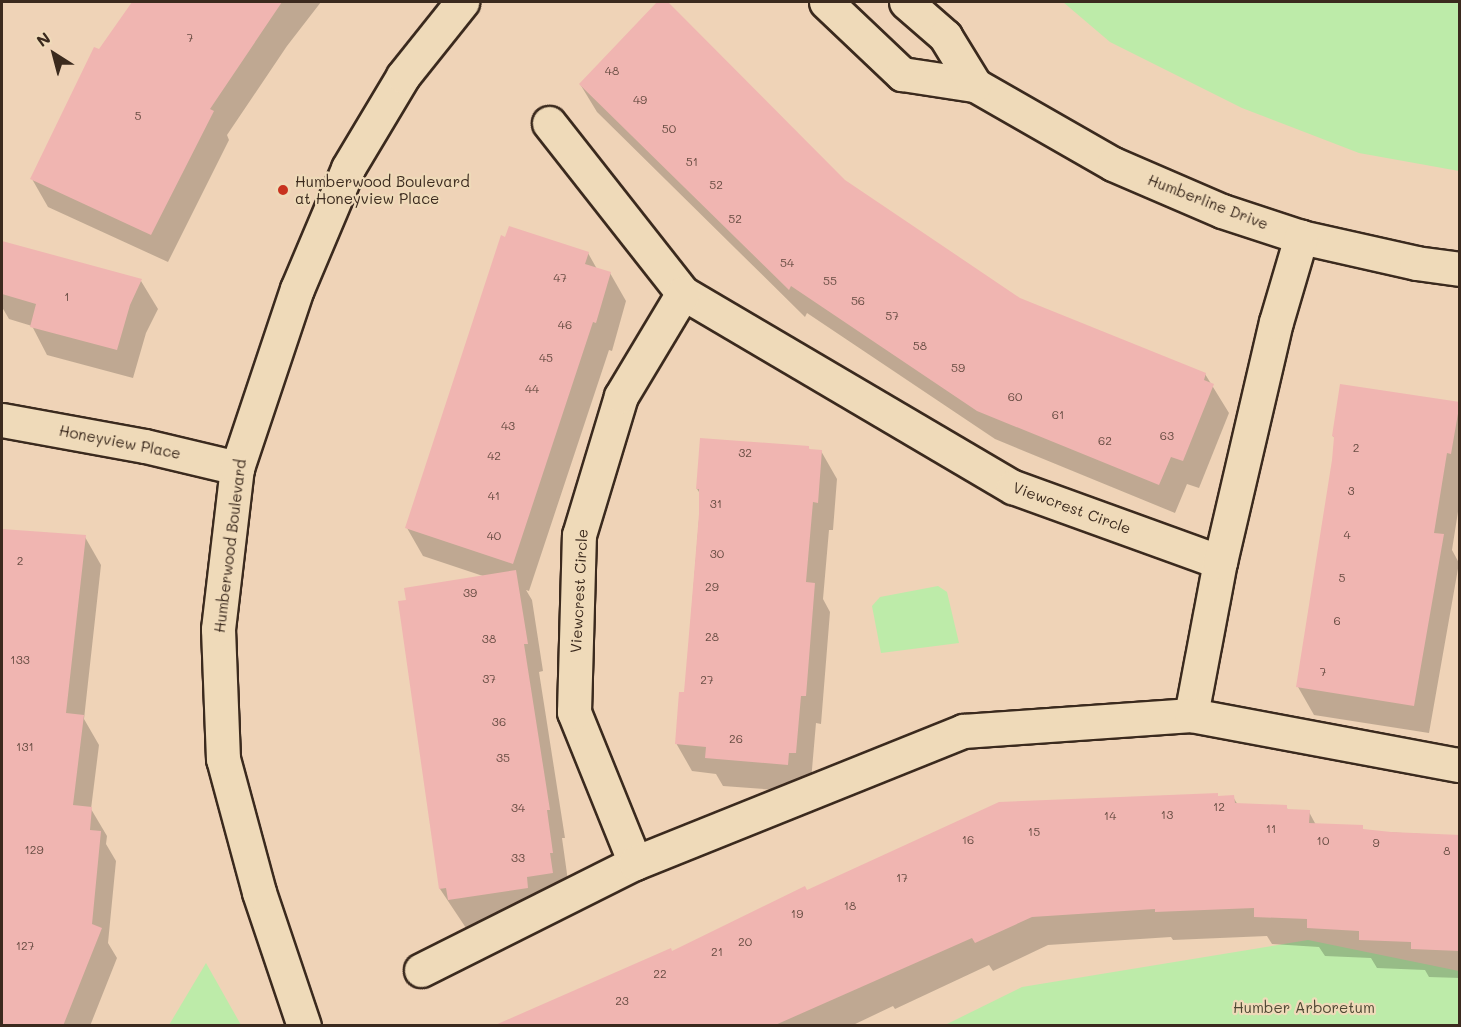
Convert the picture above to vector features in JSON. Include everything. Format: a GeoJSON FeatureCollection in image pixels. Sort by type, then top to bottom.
{"type":"FeatureCollection","features":[{"type":"Feature","properties":{"kind":"street","name":"Humberwood Boulevard"},"geometry":{"type":"LineString","coordinates":[[304,1026],[259,892],[223,759],[218,629],[237,468],[297,289],[348,168],[403,76],[462,2]]}},
{"type":"Feature","properties":{"kind":"street","name":"Humberline Drive"},"geometry":{"type":"LineString","coordinates":[[826,2],[902,74],[975,85],[1113,164],[1222,211],[1301,237],[1416,263],[1460,269]]}},
{"type":"Feature","properties":{"kind":"street","name":"Humberline Drive"},"geometry":{"type":"LineString","coordinates":[[906,2],[945,36],[975,85]]}},
{"type":"Feature","properties":{"kind":"street","name":"Viewcrest Circle"},"geometry":{"type":"LineString","coordinates":[[549,123],[683,293],[1013,487],[1220,562]]}},
{"type":"Feature","properties":{"kind":"street"},"geometry":{"type":"LineString","coordinates":[[1191,715],[1220,562],[1276,322],[1301,237]]}},
{"type":"Feature","properties":{"kind":"street","name":"Viewcrest Circle"},"geometry":{"type":"LineString","coordinates":[[635,863],[574,712],[579,535],[621,396],[683,293]]}},
{"type":"Feature","properties":{"kind":"street","name":"Honeyview Place"},"geometry":{"type":"LineString","coordinates":[[2,420],[145,446],[237,468]]}},
{"type":"Feature","properties":{"kind":"street"},"geometry":{"type":"LineString","coordinates":[[421,970],[635,863],[963,731],[1191,715],[1458,765]]}},
{"type":"Feature","properties":{"kind":"green space"},"geometry":{"type":"Polygon","coordinates":[[[1063,2],[1459,2],[1459,171],[1359,153],[1242,108],[1110,42],[1063,2]]]}},
{"type":"Feature","properties":{"kind":"green space"},"geometry":{"type":"Polygon","coordinates":[[[938,586],[947,592],[959,643],[881,653],[872,606],[880,597],[938,586]]]}},
{"type":"Feature","properties":{"kind":"green space","name":"Humber Arboretum"},"geometry":{"type":"Polygon","coordinates":[[[1308,940],[1459,971],[1459,1025],[945,1025],[1022,987],[1308,940]]]}},
{"type":"Feature","properties":{"kind":"green space"},"geometry":{"type":"Polygon","coordinates":[[[206,963],[241,1025],[169,1025],[206,963]]]}},
{"type":"Feature","properties":{"kind":"building"},"geometry":{"type":"Polygon","coordinates":[[[132,2],[282,2],[210,109],[214,111],[151,235],[30,179],[94,47],[99,49],[132,2]]]}},
{"type":"Feature","properties":{"kind":"building"},"geometry":{"type":"Polygon","coordinates":[[[657,2],[668,2],[845,180],[1020,298],[1206,373],[1204,380],[1214,384],[1183,461],[1171,457],[1159,485],[977,411],[791,286],[789,290],[579,84],[657,2]]]}},
{"type":"Feature","properties":{"kind":"building"},"geometry":{"type":"Polygon","coordinates":[[[509,226],[589,252],[585,264],[611,272],[596,323],[593,322],[513,564],[405,528],[501,235],[505,237],[509,226]]]}},
{"type":"Feature","properties":{"kind":"building"},"geometry":{"type":"Polygon","coordinates":[[[2,241],[142,279],[130,305],[117,350],[30,327],[36,304],[2,294],[2,241]]]}},
{"type":"Feature","properties":{"kind":"building"},"geometry":{"type":"Polygon","coordinates":[[[1340,384],[1460,402],[1451,454],[1447,453],[1434,533],[1444,534],[1414,706],[1296,687],[1332,460],[1334,437],[1332,436],[1340,384]]]}},
{"type":"Feature","properties":{"kind":"building"},"geometry":{"type":"Polygon","coordinates":[[[700,438],[809,446],[809,449],[822,450],[818,503],[813,502],[806,582],[815,583],[806,696],[801,696],[796,753],[789,753],[788,765],[705,758],[706,747],[675,744],[679,692],[684,692],[699,514],[699,489],[696,489],[700,438]]]}},
{"type":"Feature","properties":{"kind":"building"},"geometry":{"type":"Polygon","coordinates":[[[2,529],[86,535],[66,713],[84,715],[73,805],[92,807],[90,830],[101,831],[92,924],[102,928],[63,1026],[2,1026],[2,529]]]}},
{"type":"Feature","properties":{"kind":"building"},"geometry":{"type":"Polygon","coordinates":[[[516,570],[528,644],[524,644],[550,810],[547,810],[553,853],[550,853],[553,873],[527,877],[528,888],[448,900],[446,888],[439,889],[398,601],[406,600],[404,588],[516,570]]]}},
{"type":"Feature","properties":{"kind":"building"},"geometry":{"type":"Polygon","coordinates":[[[1218,793],[1218,796],[1234,795],[1235,803],[1287,805],[1287,809],[1310,810],[1309,823],[1363,825],[1363,829],[1391,832],[1460,835],[1460,951],[1411,949],[1411,942],[1359,940],[1359,931],[1307,928],[1307,919],[1254,917],[1254,908],[1155,912],[1155,909],[1032,917],[975,943],[972,938],[773,1026],[493,1026],[671,948],[672,951],[805,886],[807,890],[999,802],[1218,793]]]}},
{"type":"Feature","properties":{"kind":"place","name":"Humberwood Boulevard at Honeyview Place"},"geometry":{"type":"Point","coordinates":[283,190]}}]}
